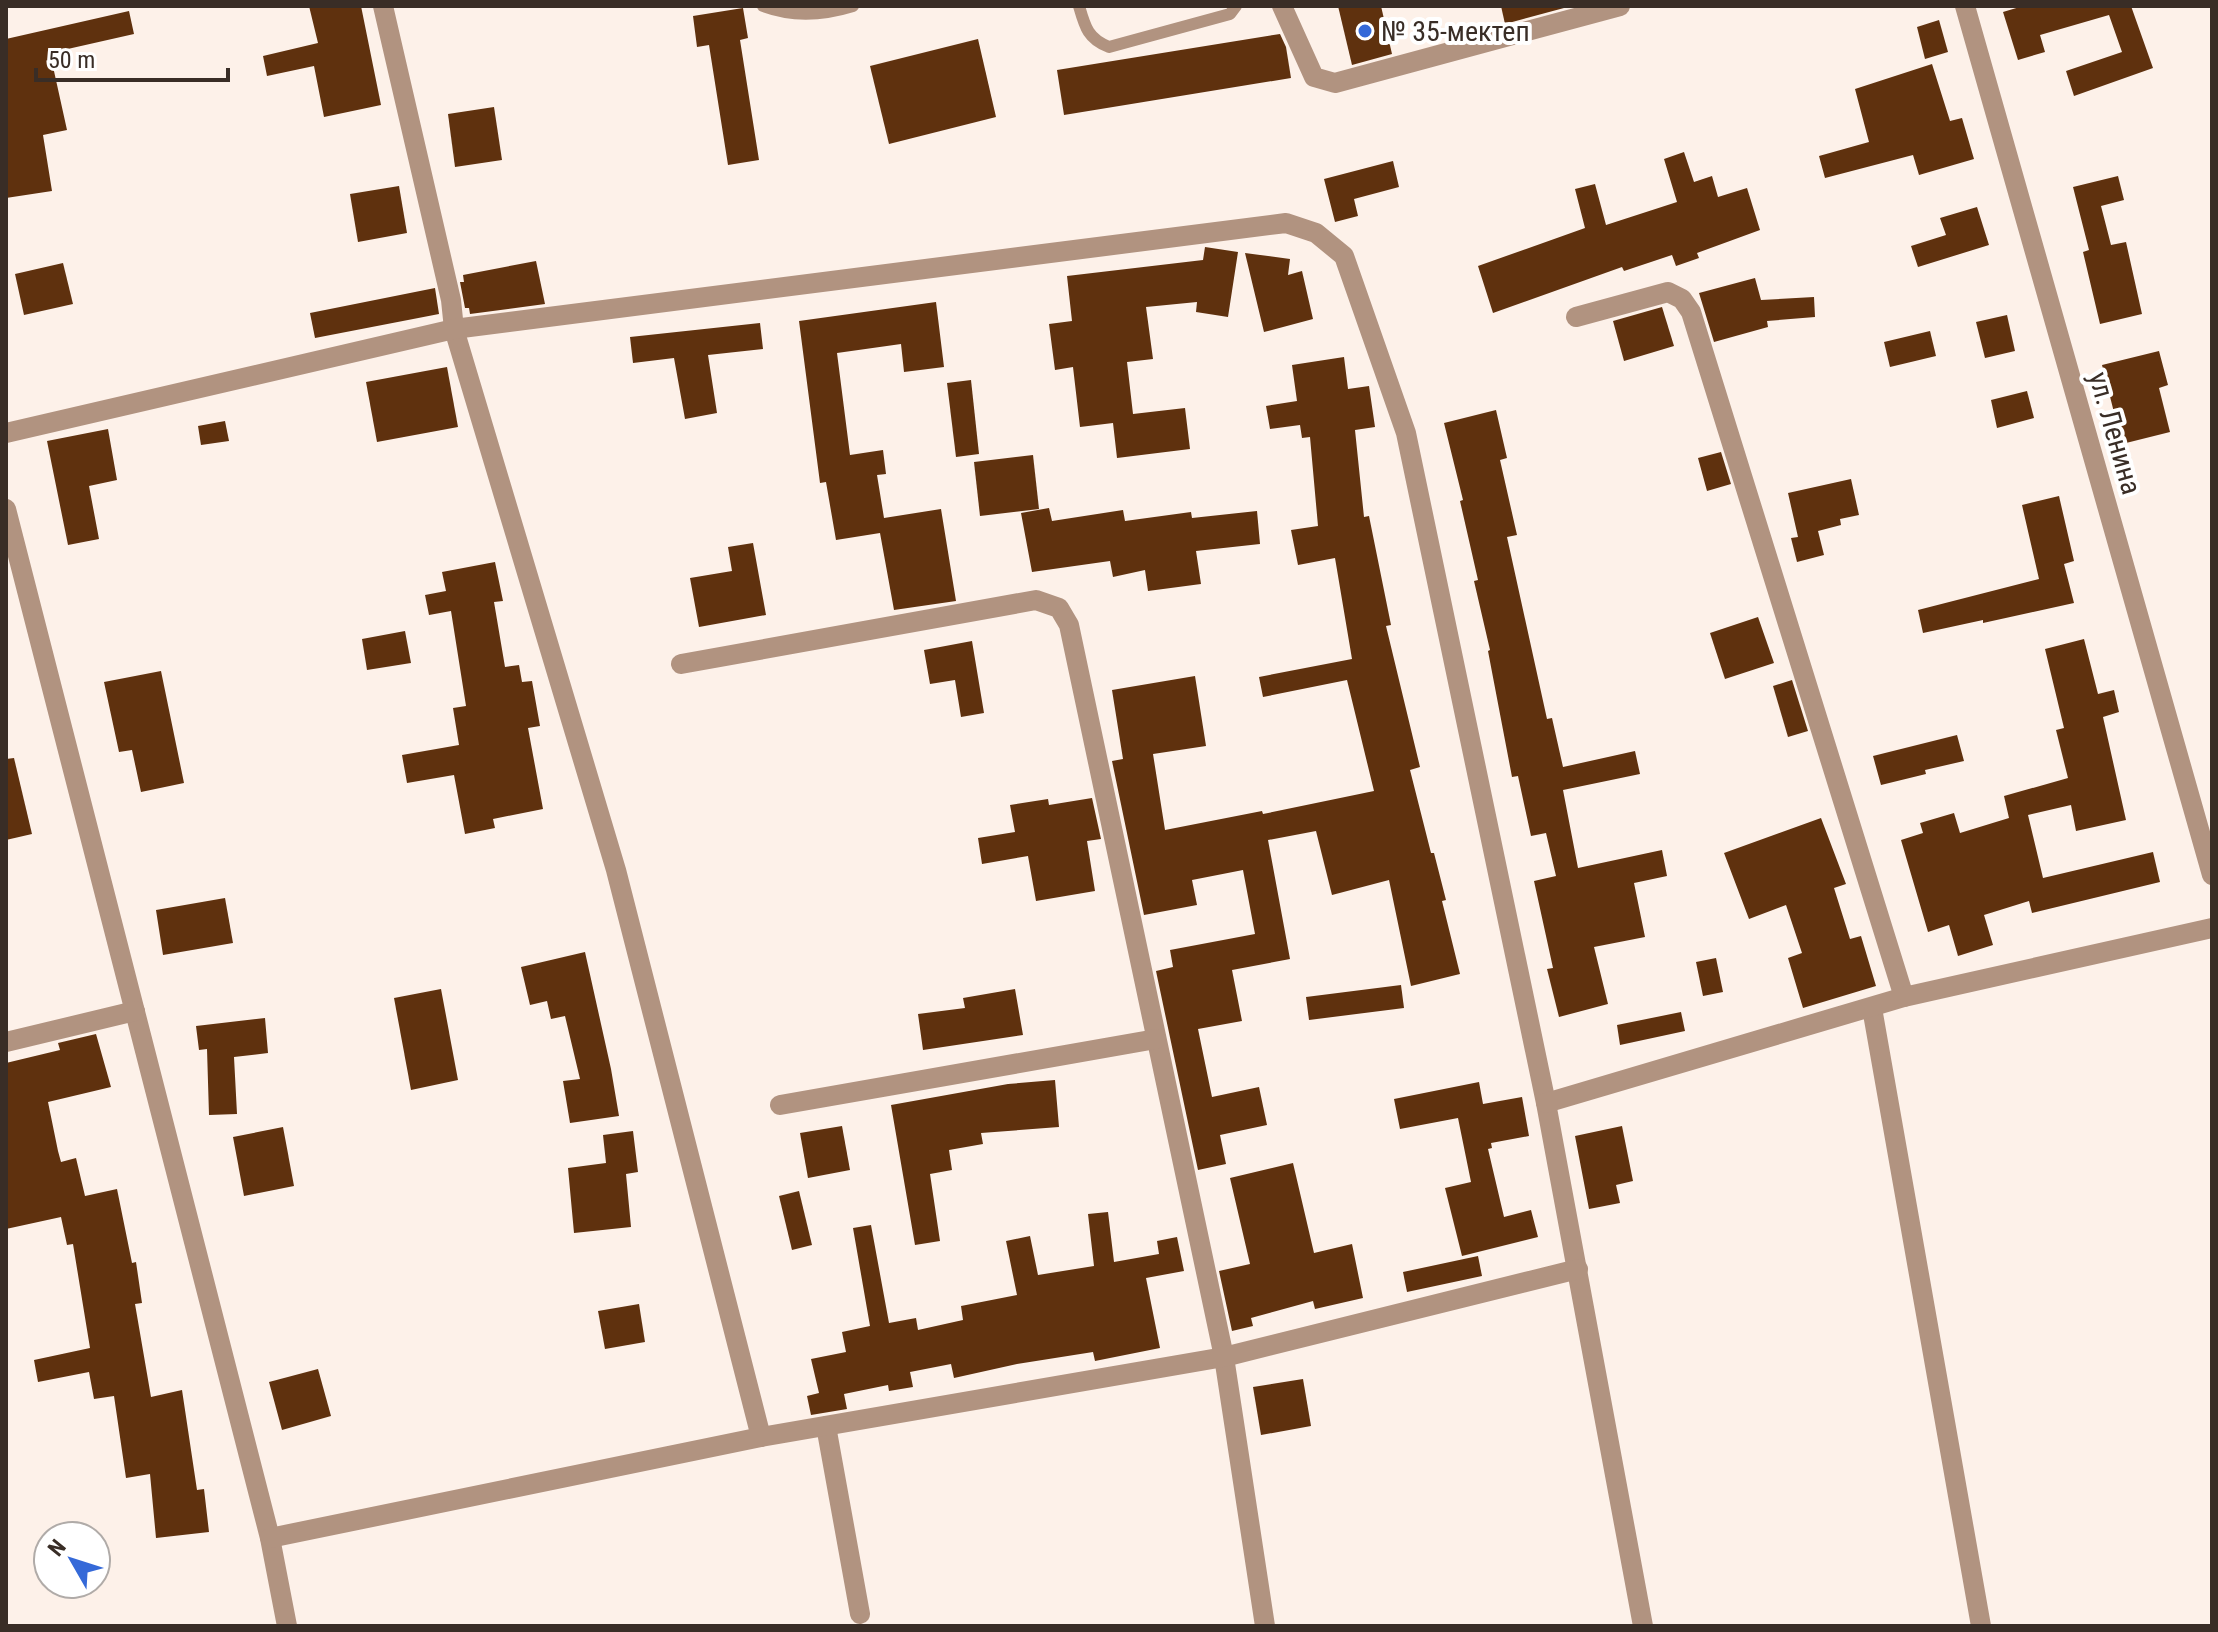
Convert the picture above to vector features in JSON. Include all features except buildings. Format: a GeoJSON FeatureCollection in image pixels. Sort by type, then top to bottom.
{"type":"FeatureCollection","features":[{"type":"Feature","properties":{"kind":"street"},"geometry":{"type":"LineString","coordinates":[[383,6],[451,300],[454,329],[616,870],[761,1437]]}},
{"type":"Feature","properties":{"kind":"street"},"geometry":{"type":"LineString","coordinates":[[1282,6],[1314,77],[1335,83],[1620,6]]}},
{"type":"Feature","properties":{"kind":"street","name":"ул. Ленина"},"geometry":{"type":"LineString","coordinates":[[1965,6],[2212,875]]}},
{"type":"Feature","properties":{"kind":"street"},"geometry":{"type":"LineString","coordinates":[[6,433],[454,329],[1286,223],[1316,233],[1344,256],[1406,433],[1546,1103],[1643,1626]]}},
{"type":"Feature","properties":{"kind":"street"},"geometry":{"type":"LineString","coordinates":[[1576,317],[1668,292],[1682,299],[1691,312],[1904,997]]}},
{"type":"Feature","properties":{"kind":"street"},"geometry":{"type":"LineString","coordinates":[[6,509],[270,1538],[287,1626]]}},
{"type":"Feature","properties":{"kind":"street"},"geometry":{"type":"LineString","coordinates":[[681,664],[1036,600],[1059,608],[1069,625],[1224,1357],[1265,1626]]}},
{"type":"Feature","properties":{"kind":"street"},"geometry":{"type":"LineString","coordinates":[[1546,1103],[1904,997],[2212,928]]}},
{"type":"Feature","properties":{"kind":"street"},"geometry":{"type":"LineString","coordinates":[[1872,1008],[1981,1626]]}},
{"type":"Feature","properties":{"kind":"street"},"geometry":{"type":"LineString","coordinates":[[6,1042],[135,1011]]}},
{"type":"Feature","properties":{"kind":"street"},"geometry":{"type":"LineString","coordinates":[[780,1105],[1156,1039]]}},
{"type":"Feature","properties":{"kind":"street"},"geometry":{"type":"LineString","coordinates":[[270,1538],[761,1437],[1224,1357],[1578,1269]]}},
{"type":"Feature","properties":{"kind":"street"},"geometry":{"type":"LineString","coordinates":[[826,1426],[860,1614]]}},
{"type":"Feature","properties":{"kind":"lane"},"geometry":{"type":"LineString","coordinates":[[763,6],[801,14],[837,11],[853,6]]}},
{"type":"Feature","properties":{"kind":"lane"},"geometry":{"type":"LineString","coordinates":[[1079,6],[1093,41],[1109,47],[1230,14],[1236,6]]}},
{"type":"Feature","properties":{"kind":"place","name":"№ 35-мектеп"},"geometry":{"type":"Point","coordinates":[1365,31]}}]}
